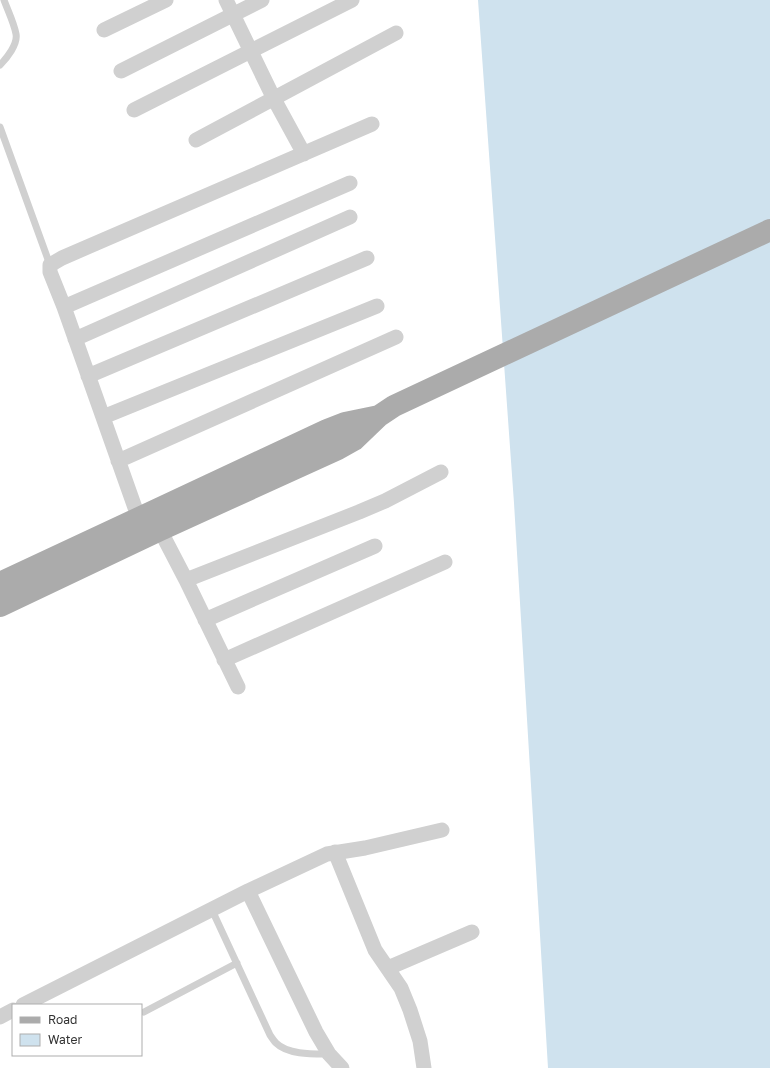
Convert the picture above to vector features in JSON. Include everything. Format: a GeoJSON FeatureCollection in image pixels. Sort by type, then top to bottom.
{"type":"FeatureCollection","features":[{"type":"Feature","properties":{"kind":"main road"},"geometry":{"type":"LineString","coordinates":[[0,583],[327,430],[386,411],[770,230]]}},
{"type":"Feature","properties":{"kind":"main road"},"geometry":{"type":"LineString","coordinates":[[0,606],[160,530],[338,449],[354,440],[386,411]]}},
{"type":"Feature","properties":{"kind":"street"},"geometry":{"type":"LineString","coordinates":[[104,30],[166,0]]}},
{"type":"Feature","properties":{"kind":"street"},"geometry":{"type":"LineString","coordinates":[[226,0],[274,99],[304,154]]}},
{"type":"Feature","properties":{"kind":"street"},"geometry":{"type":"LineString","coordinates":[[121,71],[262,0]]}},
{"type":"Feature","properties":{"kind":"street"},"geometry":{"type":"LineString","coordinates":[[134,110],[352,0]]}},
{"type":"Feature","properties":{"kind":"street"},"geometry":{"type":"LineString","coordinates":[[196,140],[396,33]]}},
{"type":"Feature","properties":{"kind":"street"},"geometry":{"type":"LineString","coordinates":[[139,519],[64,307],[50,272],[50,265],[62,258],[372,124]]}},
{"type":"Feature","properties":{"kind":"street"},"geometry":{"type":"LineString","coordinates":[[64,307],[350,183]]}},
{"type":"Feature","properties":{"kind":"street"},"geometry":{"type":"LineString","coordinates":[[75,339],[350,217]]}},
{"type":"Feature","properties":{"kind":"street"},"geometry":{"type":"LineString","coordinates":[[88,376],[367,258]]}},
{"type":"Feature","properties":{"kind":"street"},"geometry":{"type":"LineString","coordinates":[[103,417],[377,306]]}},
{"type":"Feature","properties":{"kind":"street"},"geometry":{"type":"LineString","coordinates":[[118,461],[396,337]]}},
{"type":"Feature","properties":{"kind":"street"},"geometry":{"type":"LineString","coordinates":[[186,580],[359,512],[441,472]]}},
{"type":"Feature","properties":{"kind":"street"},"geometry":{"type":"LineString","coordinates":[[160,530],[238,687]]}},
{"type":"Feature","properties":{"kind":"street"},"geometry":{"type":"LineString","coordinates":[[205,620],[375,546]]}},
{"type":"Feature","properties":{"kind":"street"},"geometry":{"type":"LineString","coordinates":[[224,660],[445,562]]}},
{"type":"Feature","properties":{"kind":"street"},"geometry":{"type":"LineString","coordinates":[[25,1004],[248,891],[327,854],[366,848],[442,830]]}},
{"type":"Feature","properties":{"kind":"street"},"geometry":{"type":"LineString","coordinates":[[335,852],[376,950],[401,988],[420,1041],[424,1068]]}},
{"type":"Feature","properties":{"kind":"street"},"geometry":{"type":"LineString","coordinates":[[248,891],[316,1032],[329,1054],[342,1068]]}},
{"type":"Feature","properties":{"kind":"street"},"geometry":{"type":"LineString","coordinates":[[388,968],[472,932]]}},
{"type":"Feature","properties":{"kind":"street"},"geometry":{"type":"LineString","coordinates":[[0,1017],[12,1011]]}},
{"type":"Feature","properties":{"kind":"lane"},"geometry":{"type":"LineString","coordinates":[[0,65],[5,61],[12,49],[16,36],[4,0]]}},
{"type":"Feature","properties":{"kind":"lane"},"geometry":{"type":"LineString","coordinates":[[0,127],[50,265]]}},
{"type":"Feature","properties":{"kind":"lane"},"geometry":{"type":"LineString","coordinates":[[212,910],[270,1035],[276,1043],[286,1049],[305,1053],[329,1054]]}},
{"type":"Feature","properties":{"kind":"lane"},"geometry":{"type":"LineString","coordinates":[[144,1012],[237,963]]}},
{"type":"Feature","properties":{"kind":"water"},"geometry":{"type":"Polygon","coordinates":[[[478,0],[770,0],[770,1068],[548,1068],[514,503],[478,0]]]}}]}
